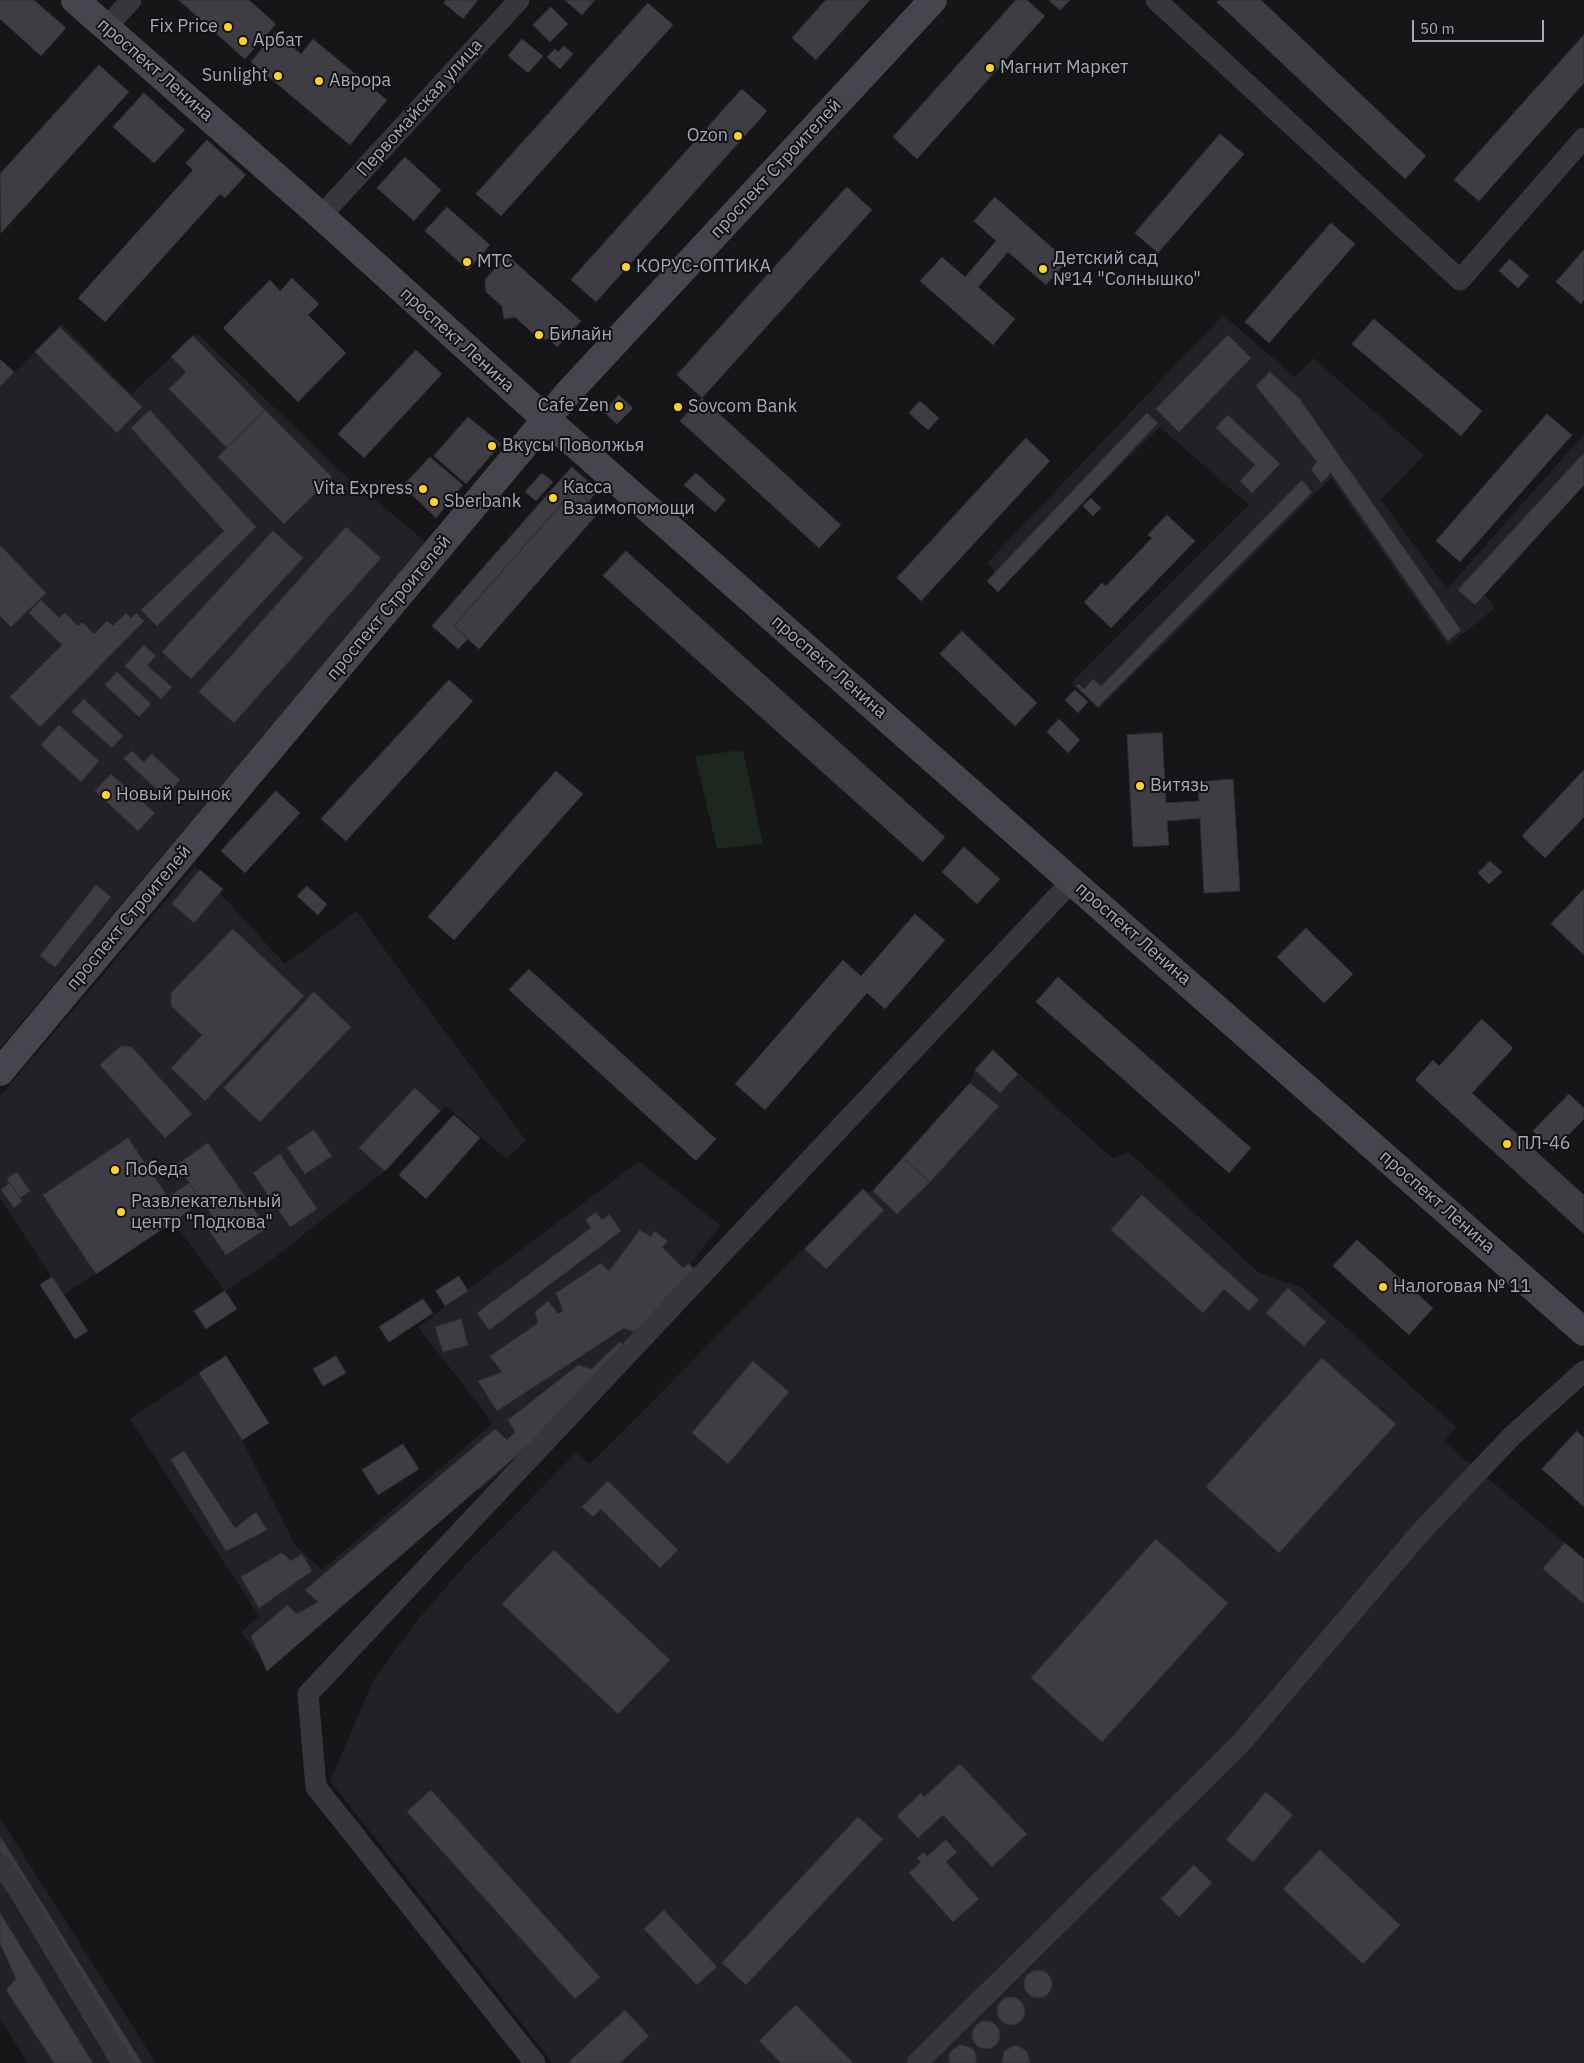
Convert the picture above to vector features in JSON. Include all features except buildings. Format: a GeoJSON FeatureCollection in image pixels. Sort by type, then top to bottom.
{"type":"FeatureCollection","features":[{"type":"Feature","properties":{"kind":"street","name":"проспект Ленина"},"geometry":{"type":"LineString","coordinates":[[75,0],[321,216],[547,419],[1584,1332]]}},
{"type":"Feature","properties":{"kind":"street"},"geometry":{"type":"LineString","coordinates":[[106,28],[131,0]]}},
{"type":"Feature","properties":{"kind":"street","name":"Первомайская улица"},"geometry":{"type":"LineString","coordinates":[[321,216],[519,0]]}},
{"type":"Feature","properties":{"kind":"street","name":"проспект Строителей"},"geometry":{"type":"LineString","coordinates":[[0,1072],[547,419],[617,339],[933,0]]}},
{"type":"Feature","properties":{"kind":"street"},"geometry":{"type":"LineString","coordinates":[[1156,0],[1460,280],[1584,138]]}},
{"type":"Feature","properties":{"kind":"street"},"geometry":{"type":"LineString","coordinates":[[535,2063],[316,1787],[308,1694],[1072,881]]}},
{"type":"Feature","properties":{"kind":"street"},"geometry":{"type":"LineString","coordinates":[[917,2063],[1240,1744],[1419,1534],[1512,1436],[1584,1371]]}},
{"type":"Feature","properties":{"kind":"street"},"geometry":{"type":"LineString","coordinates":[[0,1864],[20,1892],[122,2063]]}},
{"type":"Feature","properties":{"kind":"shaded area"},"geometry":{"type":"Polygon","coordinates":[[[1223,315],[1295,377],[1313,358],[1424,455],[1381,500],[1447,589],[1584,434],[1584,482],[1484,593],[1495,608],[1448,646],[1331,478],[1099,709],[1071,683],[1249,505],[1160,427],[1004,580],[987,563],[1223,315]]]}},
{"type":"Feature","properties":{"kind":"shaded area","name":"Новый рынок"},"geometry":{"type":"Polygon","coordinates":[[[62,324],[131,394],[197,333],[339,470],[426,542],[0,1048],[0,387],[62,324]]]}},
{"type":"Feature","properties":{"kind":"shaded area"},"geometry":{"type":"Polygon","coordinates":[[[743,750],[763,844],[717,849],[695,756],[743,750]]]}},
{"type":"Feature","properties":{"kind":"shaded area"},"geometry":{"type":"Polygon","coordinates":[[[195,866],[285,964],[356,911],[526,1141],[506,1159],[446,1106],[385,1171],[266,1264],[225,1291],[173,1222],[63,1295],[0,1198],[0,1096],[195,866]]]}},
{"type":"Feature","properties":{"kind":"shaded area"},"geometry":{"type":"Polygon","coordinates":[[[993,1050],[1112,1158],[1129,1152],[1258,1272],[1302,1288],[1456,1427],[1443,1441],[1584,1559],[1584,2063],[553,2063],[330,1781],[373,1681],[418,1620],[464,1566],[576,1453],[590,1464],[863,1189],[866,1192],[873,1191],[970,1083],[975,1070],[993,1050]]]}},
{"type":"Feature","properties":{"kind":"shaded area"},"geometry":{"type":"Polygon","coordinates":[[[639,1161],[720,1225],[691,1263],[705,1280],[597,1387],[480,1490],[463,1480],[348,1596],[270,1669],[241,1632],[259,1616],[130,1419],[199,1373],[242,1440],[295,1545],[322,1570],[493,1423],[418,1327],[639,1161]]]}},
{"type":"Feature","properties":{"kind":"shaded area"},"geometry":{"type":"Polygon","coordinates":[[[0,1818],[156,2063],[28,2063],[0,2019],[0,1818]]]}},
{"type":"Feature","properties":{"kind":"place","name":"Fix Price"},"geometry":{"type":"Point","coordinates":[228,27]}},
{"type":"Feature","properties":{"kind":"place","name":"Арбат"},"geometry":{"type":"Point","coordinates":[243,41]}},
{"type":"Feature","properties":{"kind":"place","name":"Магнит Маркет"},"geometry":{"type":"Point","coordinates":[990,68]}},
{"type":"Feature","properties":{"kind":"place","name":"Sunlight"},"geometry":{"type":"Point","coordinates":[278,76]}},
{"type":"Feature","properties":{"kind":"place","name":"Аврора"},"geometry":{"type":"Point","coordinates":[319,81]}},
{"type":"Feature","properties":{"kind":"place","name":"Ozon"},"geometry":{"type":"Point","coordinates":[738,136]}},
{"type":"Feature","properties":{"kind":"place","name":"МТС"},"geometry":{"type":"Point","coordinates":[467,262]}},
{"type":"Feature","properties":{"kind":"place","name":"КОРУС-ОПТИКА"},"geometry":{"type":"Point","coordinates":[626,267]}},
{"type":"Feature","properties":{"kind":"place","name":"Детский сад №14 \"Солнышко\""},"geometry":{"type":"Point","coordinates":[1043,269]}},
{"type":"Feature","properties":{"kind":"place","name":"Билайн"},"geometry":{"type":"Point","coordinates":[539,335]}},
{"type":"Feature","properties":{"kind":"place","name":"Cafe Zen"},"geometry":{"type":"Point","coordinates":[619,406]}},
{"type":"Feature","properties":{"kind":"place","name":"Sovcom Bank"},"geometry":{"type":"Point","coordinates":[678,407]}},
{"type":"Feature","properties":{"kind":"place","name":"Вкусы Поволжья"},"geometry":{"type":"Point","coordinates":[492,446]}},
{"type":"Feature","properties":{"kind":"place","name":"Vita Express"},"geometry":{"type":"Point","coordinates":[423,489]}},
{"type":"Feature","properties":{"kind":"place","name":"Касса Взаимопомощи"},"geometry":{"type":"Point","coordinates":[553,498]}},
{"type":"Feature","properties":{"kind":"place","name":"Sberbank"},"geometry":{"type":"Point","coordinates":[434,502]}},
{"type":"Feature","properties":{"kind":"place","name":"Витязь"},"geometry":{"type":"Point","coordinates":[1140,786]}},
{"type":"Feature","properties":{"kind":"place","name":"Новый рынок"},"geometry":{"type":"Point","coordinates":[106,795]}},
{"type":"Feature","properties":{"kind":"place","name":"ПЛ-46"},"geometry":{"type":"Point","coordinates":[1507,1144]}},
{"type":"Feature","properties":{"kind":"place","name":"Победа"},"geometry":{"type":"Point","coordinates":[115,1170]}},
{"type":"Feature","properties":{"kind":"place","name":"Развлекательный центр \"Подкова\""},"geometry":{"type":"Point","coordinates":[121,1212]}},
{"type":"Feature","properties":{"kind":"place","name":"Налоговая № 11"},"geometry":{"type":"Point","coordinates":[1383,1287]}}]}
